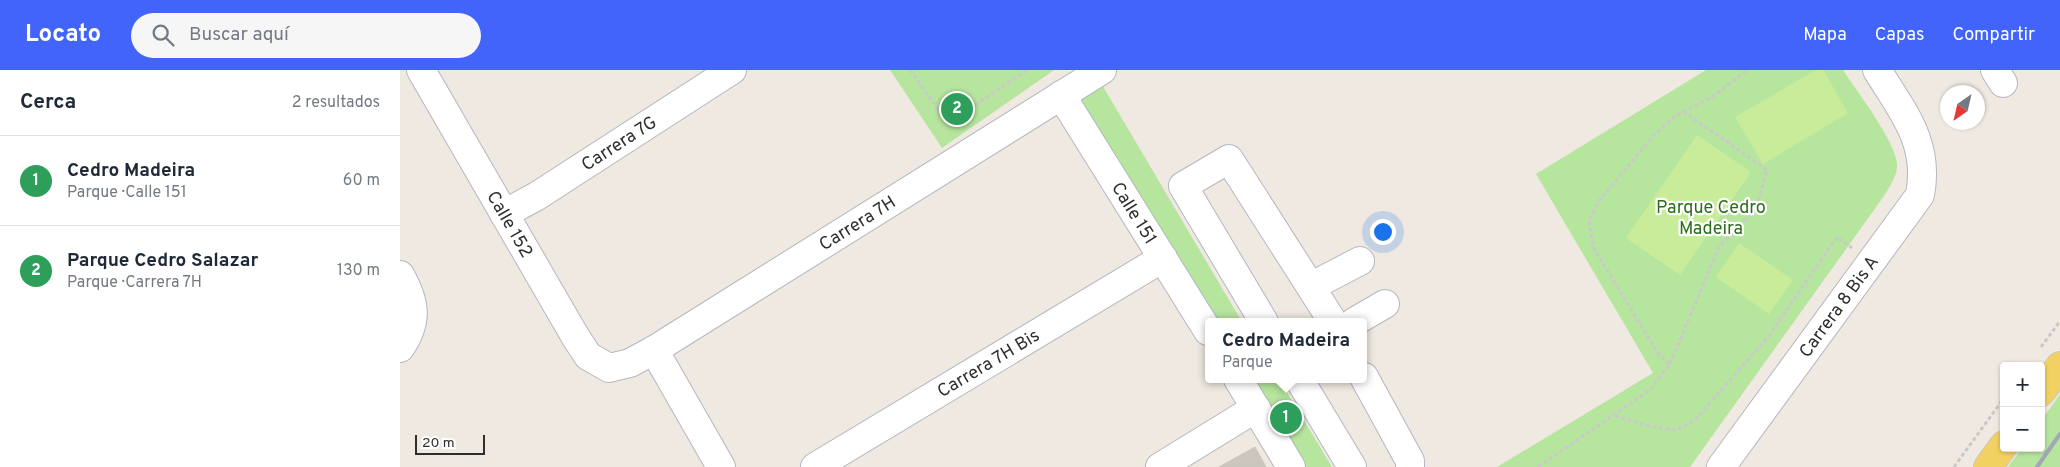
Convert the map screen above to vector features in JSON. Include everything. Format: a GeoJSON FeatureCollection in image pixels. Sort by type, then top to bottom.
{"type":"FeatureCollection","features":[{"type":"Feature","properties":{"kind":"main road"},"geometry":{"type":"LineString","coordinates":[[2045,375],[2049,358]]}},
{"type":"Feature","properties":{"kind":"main road"},"geometry":{"type":"LineString","coordinates":[[1988,467],[2000,450]]}},
{"type":"Feature","properties":{"kind":"street","name":"Calle 152"},"geometry":{"type":"LineString","coordinates":[[421,70],[588,356],[609,368]]}},
{"type":"Feature","properties":{"kind":"street","name":"Carrera 7G"},"geometry":{"type":"LineString","coordinates":[[504,214],[537,196],[732,70]]}},
{"type":"Feature","properties":{"kind":"street","name":"Carrera 7H"},"geometry":{"type":"LineString","coordinates":[[609,368],[630,363],[654,350],[1102,70]]}},
{"type":"Feature","properties":{"kind":"street","name":"Carrera 8 Bis A"},"geometry":{"type":"LineString","coordinates":[[1721,467],[1920,195],[1923,178],[1916,134],[1878,70]]}},
{"type":"Feature","properties":{"kind":"street","name":"Calle 151"},"geometry":{"type":"LineString","coordinates":[[1061,95],[1205,326]]}},
{"type":"Feature","properties":{"kind":"street"},"geometry":{"type":"LineString","coordinates":[[1262,318],[1183,186],[1229,159],[1312,286],[1331,318]]}},
{"type":"Feature","properties":{"kind":"street","name":"Carrera 7H Bis"},"geometry":{"type":"LineString","coordinates":[[815,467],[1163,258]]}},
{"type":"Feature","properties":{"kind":"street"},"geometry":{"type":"LineString","coordinates":[[1312,286],[1360,261]]}},
{"type":"Feature","properties":{"kind":"street"},"geometry":{"type":"LineString","coordinates":[[400,275],[414,311],[410,334],[400,348]]}},
{"type":"Feature","properties":{"kind":"street"},"geometry":{"type":"LineString","coordinates":[[1361,318],[1385,304]]}},
{"type":"Feature","properties":{"kind":"street"},"geometry":{"type":"LineString","coordinates":[[654,350],[721,467]]}},
{"type":"Feature","properties":{"kind":"street"},"geometry":{"type":"LineString","coordinates":[[1367,382],[1410,461],[1410,467]]}},
{"type":"Feature","properties":{"kind":"street"},"geometry":{"type":"LineString","coordinates":[[1240,383],[1291,467]]}},
{"type":"Feature","properties":{"kind":"street"},"geometry":{"type":"LineString","coordinates":[[1301,383],[1352,467]]}},
{"type":"Feature","properties":{"kind":"street"},"geometry":{"type":"LineString","coordinates":[[1160,467],[1256,408]]}},
{"type":"Feature","properties":{"kind":"path"},"geometry":{"type":"LineString","coordinates":[[910,70],[948,123],[1027,70]]}},
{"type":"Feature","properties":{"kind":"path"},"geometry":{"type":"LineString","coordinates":[[1670,364],[1659,355],[1603,266],[1593,247],[1589,221],[1599,201],[1654,135],[1674,118],[1715,95],[1748,70]]}},
{"type":"Feature","properties":{"kind":"path"},"geometry":{"type":"LineString","coordinates":[[1538,467],[1615,416],[1650,390],[1670,364],[1719,247],[1756,209],[1767,170],[1684,112]]}},
{"type":"Feature","properties":{"kind":"path"},"geometry":{"type":"LineString","coordinates":[[1615,416],[1649,426],[1676,430],[1694,420],[1768,337],[1838,237],[1871,262]]}},
{"type":"Feature","properties":{"kind":"path"},"geometry":{"type":"LineString","coordinates":[[2049,358],[2060,321]]}},
{"type":"Feature","properties":{"kind":"path"},"geometry":{"type":"LineString","coordinates":[[1954,467],[2000,404]]}},
{"type":"Feature","properties":{"kind":"green space"},"geometry":{"type":"Polygon","coordinates":[[[890,70],[1054,70],[942,148],[890,70]]]}},
{"type":"Feature","properties":{"kind":"green space","name":"Parque Cedro Madeira"},"geometry":{"type":"Polygon","coordinates":[[[1706,70],[1843,70],[1875,116],[1890,142],[1897,164],[1893,181],[1690,467],[1497,467],[1653,373],[1536,174],[1706,70]]]}},
{"type":"Feature","properties":{"kind":"green space"},"geometry":{"type":"Polygon","coordinates":[[[1816,70],[1823,70],[1848,113],[1763,164],[1735,117],[1816,70]]]}},
{"type":"Feature","properties":{"kind":"green space"},"geometry":{"type":"Polygon","coordinates":[[[1101,83],[1240,318],[1208,318],[1079,102],[1101,83]]]}},
{"type":"Feature","properties":{"kind":"green space"},"geometry":{"type":"Polygon","coordinates":[[[1697,135],[1751,172],[1680,275],[1626,238],[1697,135]]]}},
{"type":"Feature","properties":{"kind":"green space"},"geometry":{"type":"Polygon","coordinates":[[[1739,243],[1793,280],[1769,314],[1716,277],[1739,243]]]}},
{"type":"Feature","properties":{"kind":"green space"},"geometry":{"type":"Polygon","coordinates":[[[1249,383],[1281,383],[1332,467],[1301,467],[1249,383]]]}},
{"type":"Feature","properties":{"kind":"green space"},"geometry":{"type":"Polygon","coordinates":[[[2060,394],[2060,467],[2008,467],[2019,452],[2045,452],[2045,415],[2060,394]]]}},
{"type":"Feature","properties":{"kind":"building"},"geometry":{"type":"Polygon","coordinates":[[[1255,447],[1266,467],[1219,467],[1255,447]]]}},
{"type":"Feature","properties":{"kind":"railway"},"geometry":{"type":"LineString","coordinates":[[2037,467],[2060,434]]}},
{"type":"Feature","properties":{"kind":"place","name":"Parque Cedro Salazar"},"geometry":{"type":"Point","coordinates":[957,109]}},
{"type":"Feature","properties":{"kind":"place","name":"Cedro Madeira"},"geometry":{"type":"Point","coordinates":[1286,418]}}]}
